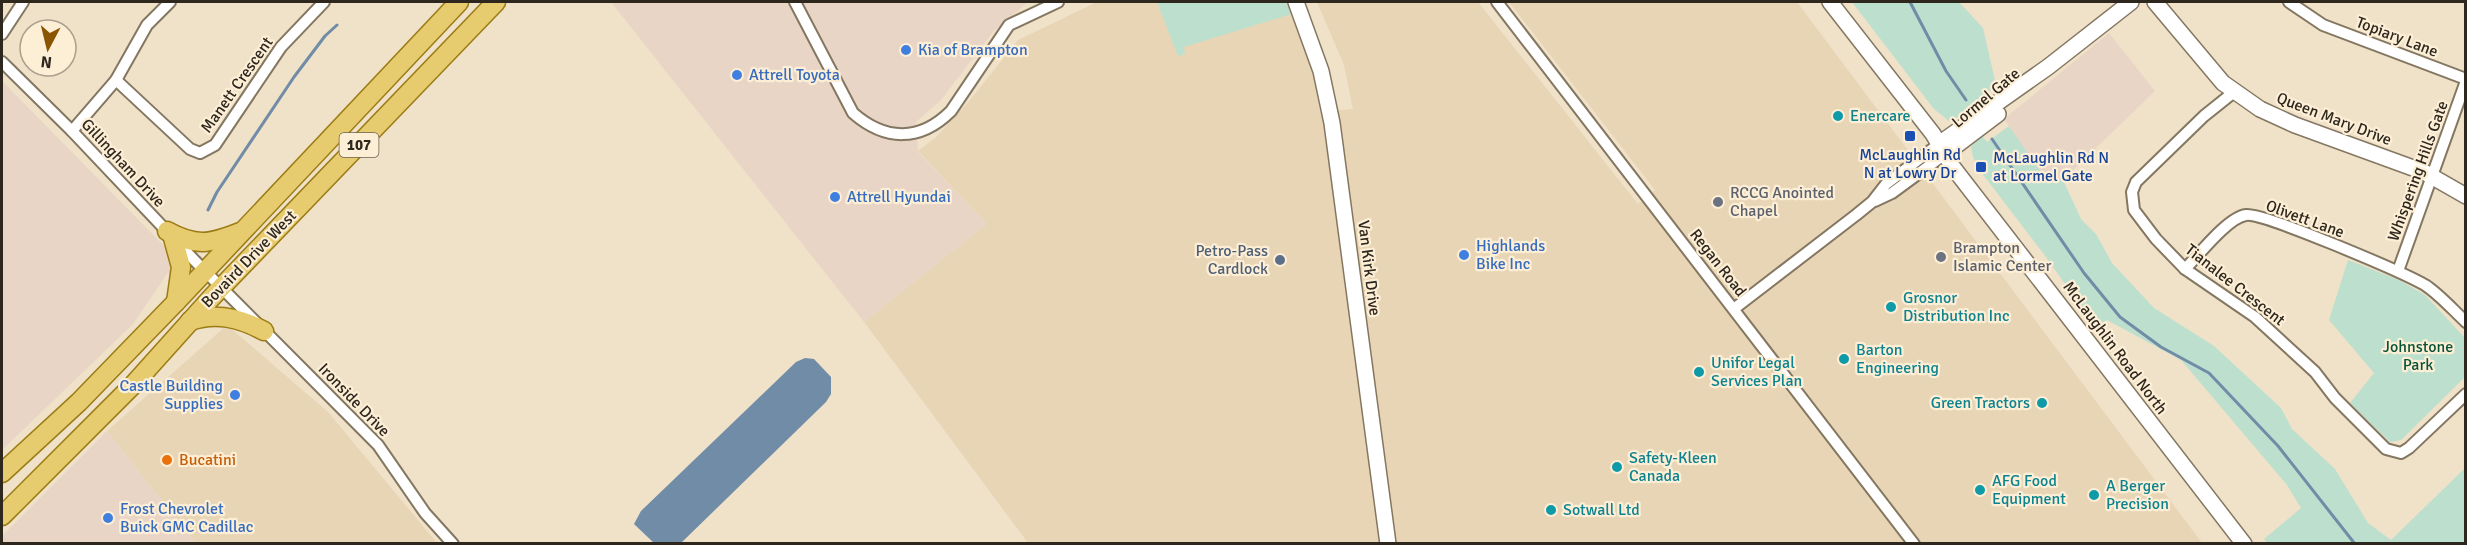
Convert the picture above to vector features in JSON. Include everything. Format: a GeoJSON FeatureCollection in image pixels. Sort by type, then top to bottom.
{"type":"FeatureCollection","features":[{"type":"Feature","properties":{"kind":"main road","name":"Bovaird Drive West"},"geometry":{"type":"LineString","coordinates":[[2,473],[79,402],[206,272],[459,2]]}},
{"type":"Feature","properties":{"kind":"main road","name":"Bovaird Drive West"},"geometry":{"type":"LineString","coordinates":[[2,516],[133,385],[221,287],[496,2]]}},
{"type":"Feature","properties":{"kind":"main road"},"geometry":{"type":"LineString","coordinates":[[170,234],[199,243],[217,241],[244,230]]}},
{"type":"Feature","properties":{"kind":"main road"},"geometry":{"type":"LineString","coordinates":[[170,234],[181,267],[176,302]]}},
{"type":"Feature","properties":{"kind":"main road"},"geometry":{"type":"LineString","coordinates":[[190,321],[202,317],[224,316],[247,322],[264,332]]}},
{"type":"Feature","properties":{"kind":"street"},"geometry":{"type":"LineString","coordinates":[[2,34],[23,2]]}},
{"type":"Feature","properties":{"kind":"street"},"geometry":{"type":"LineString","coordinates":[[72,131],[116,80],[147,25],[170,2]]}},
{"type":"Feature","properties":{"kind":"street","name":"Manett Crescent"},"geometry":{"type":"LineString","coordinates":[[116,80],[190,149],[200,153],[214,145],[281,46],[324,2]]}},
{"type":"Feature","properties":{"kind":"street"},"geometry":{"type":"LineString","coordinates":[[795,2],[853,113],[866,125],[893,135],[919,133],[940,121],[951,111],[1009,25],[1058,2]]}},
{"type":"Feature","properties":{"kind":"street","name":"Van Kirk Drive"},"geometry":{"type":"LineString","coordinates":[[1296,2],[1321,71],[1332,123],[1388,543]]}},
{"type":"Feature","properties":{"kind":"street","name":"Regan Road"},"geometry":{"type":"LineString","coordinates":[[1497,2],[1914,543]]}},
{"type":"Feature","properties":{"kind":"street","name":"McLaughlin Road North"},"geometry":{"type":"LineString","coordinates":[[1830,2],[2112,376],[2244,543]]}},
{"type":"Feature","properties":{"kind":"street","name":"Lormel Gate"},"geometry":{"type":"LineString","coordinates":[[1942,149],[2131,2]]}},
{"type":"Feature","properties":{"kind":"street","name":"Queen Mary Drive"},"geometry":{"type":"LineString","coordinates":[[2155,2],[2211,71],[2234,92],[2260,109],[2295,125],[2432,176],[2466,196]]}},
{"type":"Feature","properties":{"kind":"street","name":"Topiary Lane"},"geometry":{"type":"LineString","coordinates":[[2289,2],[2323,25],[2466,80]]}},
{"type":"Feature","properties":{"kind":"street","name":"Gillingham Drive"},"geometry":{"type":"LineString","coordinates":[[2,62],[72,131],[221,287]]}},
{"type":"Feature","properties":{"kind":"street","name":"Whispering Hills Gate"},"geometry":{"type":"LineString","coordinates":[[2398,271],[2466,80]]}},
{"type":"Feature","properties":{"kind":"street","name":"Tianalee Crescent"},"geometry":{"type":"LineString","coordinates":[[2234,92],[2204,116],[2136,182],[2132,192],[2134,210],[2185,270],[2255,317],[2315,372],[2335,398],[2386,449],[2401,453],[2409,448],[2466,394]]}},
{"type":"Feature","properties":{"kind":"street"},"geometry":{"type":"LineString","coordinates":[[1735,308],[1872,202],[1886,184],[1942,149]]}},
{"type":"Feature","properties":{"kind":"street","name":"Olivett Lane"},"geometry":{"type":"LineString","coordinates":[[2185,270],[2233,220],[2247,214],[2271,221],[2398,271]]}},
{"type":"Feature","properties":{"kind":"street"},"geometry":{"type":"LineString","coordinates":[[2398,271],[2427,286],[2466,322]]}},
{"type":"Feature","properties":{"kind":"street","name":"Ironside Drive"},"geometry":{"type":"LineString","coordinates":[[221,287],[378,445],[425,513],[453,543]]}},
{"type":"Feature","properties":{"kind":"shaded area"},"geometry":{"type":"Polygon","coordinates":[[[611,2],[1028,2],[993,32],[941,100],[916,122],[918,152],[987,224],[864,322],[611,2]]]}},
{"type":"Feature","properties":{"kind":"shaded area"},"geometry":{"type":"Polygon","coordinates":[[[1097,2],[1286,2],[1312,68],[1320,112],[1353,109],[1344,65],[1317,2],[1478,2],[1638,204],[1655,190],[1509,2],[1797,2],[2202,543],[1028,543],[864,322],[987,224],[918,151],[935,138],[970,100],[1018,40],[1097,2]]]}},
{"type":"Feature","properties":{"kind":"shaded area"},"geometry":{"type":"Polygon","coordinates":[[[2109,33],[2155,91],[2063,180],[2043,175],[2004,119],[2109,33]]]}},
{"type":"Feature","properties":{"kind":"shaded area"},"geometry":{"type":"Polygon","coordinates":[[[2,81],[165,247],[173,271],[167,274],[133,324],[2,450],[2,81]]]}},
{"type":"Feature","properties":{"kind":"shaded area"},"geometry":{"type":"Polygon","coordinates":[[[227,325],[328,412],[437,543],[196,543],[107,431],[227,325]]]}},
{"type":"Feature","properties":{"kind":"shaded area"},"geometry":{"type":"Polygon","coordinates":[[[107,431],[196,543],[2,544],[2,536],[107,431]]]}},
{"type":"Feature","properties":{"kind":"green space"},"geometry":{"type":"Polygon","coordinates":[[[1157,2],[1286,2],[1292,14],[1184,47],[1185,54],[1178,56],[1157,2]]]}},
{"type":"Feature","properties":{"kind":"green space"},"geometry":{"type":"Polygon","coordinates":[[[1852,2],[1959,2],[1983,28],[1996,85],[1965,114],[1949,121],[1934,109],[1852,2]]]}},
{"type":"Feature","properties":{"kind":"green space"},"geometry":{"type":"Polygon","coordinates":[[[2009,126],[2043,175],[2063,180],[2081,219],[2096,234],[2112,263],[2154,308],[2214,346],[2281,408],[2292,429],[2335,469],[2368,523],[2391,540],[2465,468],[2465,543],[2267,543],[2264,539],[2301,508],[2287,485],[2181,360],[2107,320],[2096,328],[2046,257],[1981,172],[1973,157],[1971,147],[1982,136],[1987,142],[2009,126]]]}},
{"type":"Feature","properties":{"kind":"green space","name":"Johnstone Park"},"geometry":{"type":"Polygon","coordinates":[[[2348,260],[2399,280],[2425,295],[2465,338],[2465,377],[2401,440],[2390,442],[2350,403],[2374,373],[2329,320],[2348,260]]]}},
{"type":"Feature","properties":{"kind":"water"},"geometry":{"type":"Polygon","coordinates":[[[805,358],[814,359],[831,377],[831,394],[826,402],[681,543],[654,543],[634,524],[641,511],[796,362],[805,358]]]}},
{"type":"Feature","properties":{"kind":"waterway"},"geometry":{"type":"LineString","coordinates":[[1910,2],[1946,71],[1966,100]]}},
{"type":"Feature","properties":{"kind":"waterway"},"geometry":{"type":"LineString","coordinates":[[208,210],[217,192],[294,77],[325,36],[337,25]]}},
{"type":"Feature","properties":{"kind":"waterway"},"geometry":{"type":"LineString","coordinates":[[1992,139],[2084,273],[2120,317],[2161,347],[2209,373],[2278,446],[2355,544]]}},
{"type":"Feature","properties":{"kind":"place","name":"Kia of Brampton"},"geometry":{"type":"Point","coordinates":[906,50]}},
{"type":"Feature","properties":{"kind":"place","name":"Attrell Toyota"},"geometry":{"type":"Point","coordinates":[737,75]}},
{"type":"Feature","properties":{"kind":"place","name":"Enercare"},"geometry":{"type":"Point","coordinates":[1838,116]}},
{"type":"Feature","properties":{"kind":"place","name":"McLaughlin Rd N at Lowry Dr"},"geometry":{"type":"Point","coordinates":[1910,136]}},
{"type":"Feature","properties":{"kind":"place","name":"McLaughlin Rd N at Lormel Gate"},"geometry":{"type":"Point","coordinates":[1981,167]}},
{"type":"Feature","properties":{"kind":"place","name":"Attrell Hyundai"},"geometry":{"type":"Point","coordinates":[835,197]}},
{"type":"Feature","properties":{"kind":"place","name":"RCCG Anointed Chapel"},"geometry":{"type":"Point","coordinates":[1718,202]}},
{"type":"Feature","properties":{"kind":"place","name":"Highlands Bike Inc"},"geometry":{"type":"Point","coordinates":[1464,255]}},
{"type":"Feature","properties":{"kind":"place","name":"Brampton Islamic Center"},"geometry":{"type":"Point","coordinates":[1941,257]}},
{"type":"Feature","properties":{"kind":"place","name":"Petro-Pass Cardlock"},"geometry":{"type":"Point","coordinates":[1280,260]}},
{"type":"Feature","properties":{"kind":"place","name":"Grosnor Distribution Inc"},"geometry":{"type":"Point","coordinates":[1891,307]}},
{"type":"Feature","properties":{"kind":"place","name":"Barton Engineering"},"geometry":{"type":"Point","coordinates":[1844,359]}},
{"type":"Feature","properties":{"kind":"place","name":"Unifor Legal Services Plan"},"geometry":{"type":"Point","coordinates":[1699,372]}},
{"type":"Feature","properties":{"kind":"place","name":"Castle Building Supplies"},"geometry":{"type":"Point","coordinates":[235,395]}},
{"type":"Feature","properties":{"kind":"place","name":"Green Tractors"},"geometry":{"type":"Point","coordinates":[2042,403]}},
{"type":"Feature","properties":{"kind":"place","name":"Bucatini"},"geometry":{"type":"Point","coordinates":[167,460]}},
{"type":"Feature","properties":{"kind":"place","name":"Safety-Kleen Canada"},"geometry":{"type":"Point","coordinates":[1617,467]}},
{"type":"Feature","properties":{"kind":"place","name":"AFG Food Equipment"},"geometry":{"type":"Point","coordinates":[1980,490]}},
{"type":"Feature","properties":{"kind":"place","name":"A Berger Precision"},"geometry":{"type":"Point","coordinates":[2094,495]}},
{"type":"Feature","properties":{"kind":"place","name":"Sotwall Ltd"},"geometry":{"type":"Point","coordinates":[1551,510]}},
{"type":"Feature","properties":{"kind":"place","name":"Frost Chevrolet Buick GMC Cadillac"},"geometry":{"type":"Point","coordinates":[108,518]}}]}
